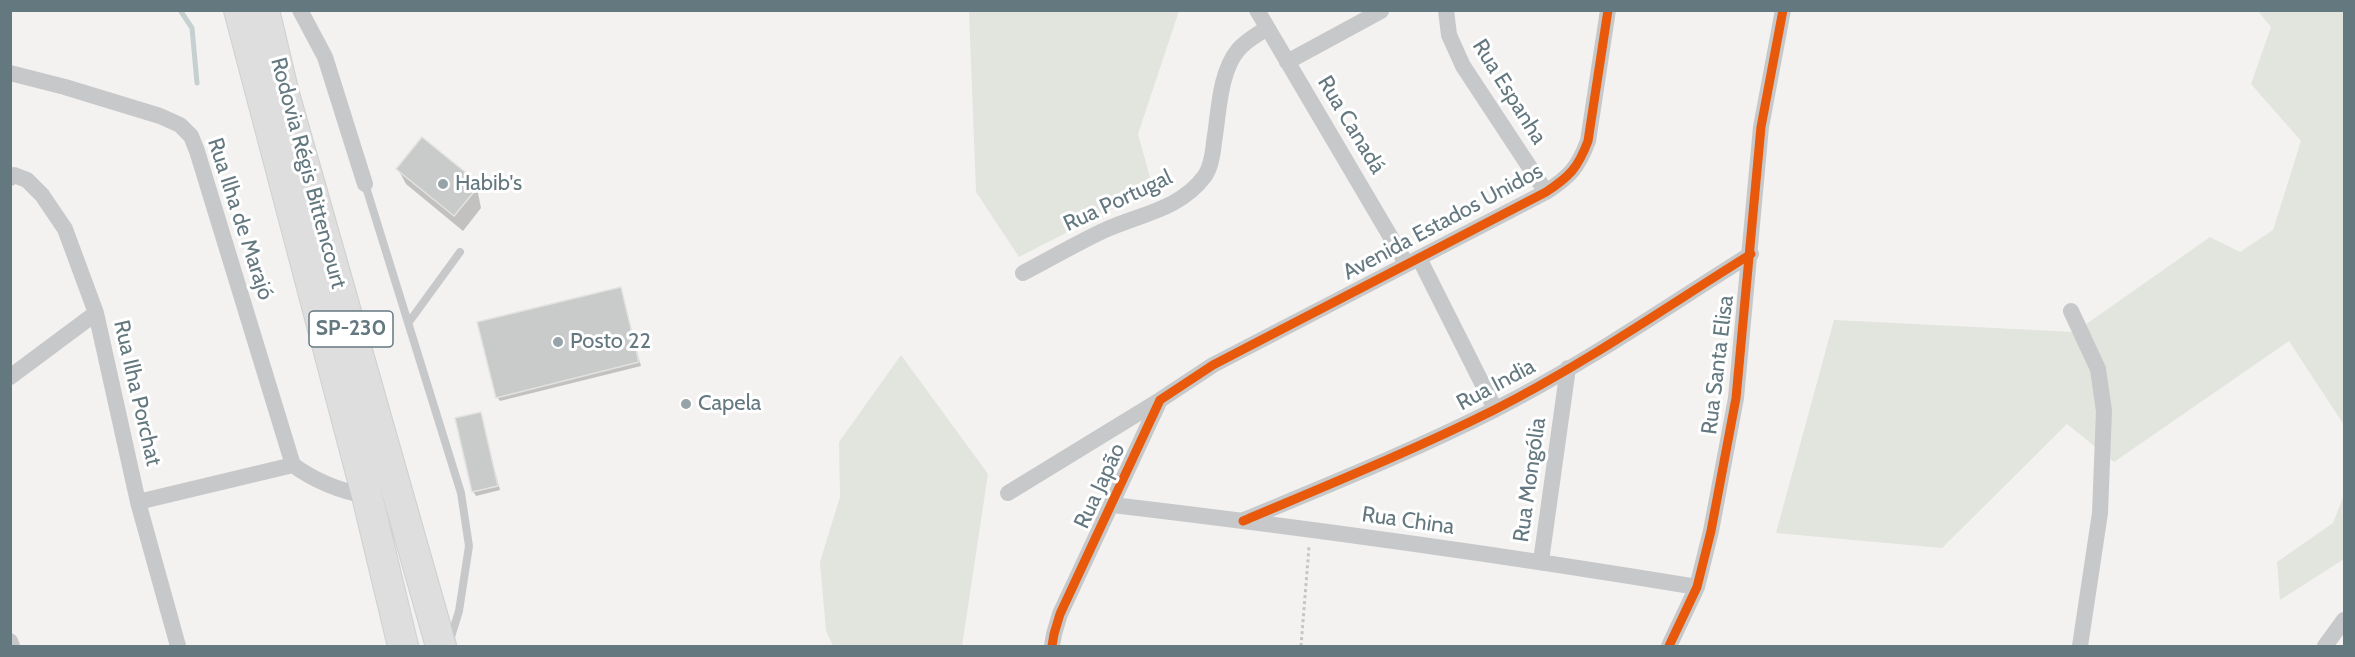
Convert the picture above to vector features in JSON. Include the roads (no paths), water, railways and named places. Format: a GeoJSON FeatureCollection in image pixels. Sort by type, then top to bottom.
{"type":"FeatureCollection","features":[{"type":"Feature","properties":{"kind":"highway","name":"Rodovia Régis Bittencourt"},"geometry":{"type":"LineString","coordinates":[[239,10],[367,496],[403,646]]}},
{"type":"Feature","properties":{"kind":"highway","name":"Rodovia Régis Bittencourt"},"geometry":{"type":"LineString","coordinates":[[264,10],[284,94],[447,639]]}},
{"type":"Feature","properties":{"kind":"street"},"geometry":{"type":"LineString","coordinates":[[300,10],[325,57],[365,184]]}},
{"type":"Feature","properties":{"kind":"street","name":"Rua Canadá"},"geometry":{"type":"LineString","coordinates":[[1257,10],[1287,62],[1412,260],[1495,409]]}},
{"type":"Feature","properties":{"kind":"street","name":"Rua Espanha"},"geometry":{"type":"LineString","coordinates":[[1446,10],[1449,35],[1462,66],[1546,192]]}},
{"type":"Feature","properties":{"kind":"street","name":"Avenida Estados Unidos"},"geometry":{"type":"LineString","coordinates":[[1160,400],[1213,365],[1567,179],[1580,162],[1588,141],[1608,10]]}},
{"type":"Feature","properties":{"kind":"street","name":"Rua Santa Elisa"},"geometry":{"type":"LineString","coordinates":[[1669,646],[1697,587],[1711,531],[1736,398],[1761,127],[1783,10]]}},
{"type":"Feature","properties":{"kind":"street"},"geometry":{"type":"LineString","coordinates":[[1287,62],[1381,11]]}},
{"type":"Feature","properties":{"kind":"street","name":"Rua Portugal"},"geometry":{"type":"LineString","coordinates":[[1023,273],[1104,231],[1159,211],[1195,188],[1206,174],[1213,152],[1229,62],[1239,48],[1267,28]]}},
{"type":"Feature","properties":{"kind":"street","name":"Rua Ilha de Marajó"},"geometry":{"type":"LineString","coordinates":[[10,73],[160,116],[180,124],[191,136],[292,465]]}},
{"type":"Feature","properties":{"kind":"street","name":"Rua Ilha Porchat"},"geometry":{"type":"LineString","coordinates":[[10,178],[14,175],[27,180],[42,195],[65,229],[96,313],[138,502],[178,646]]}},
{"type":"Feature","properties":{"kind":"street","name":"Rua India"},"geometry":{"type":"LineString","coordinates":[[1243,521],[1401,455],[1495,409],[1568,368],[1751,254]]}},
{"type":"Feature","properties":{"kind":"street"},"geometry":{"type":"LineString","coordinates":[[2071,311],[2098,369],[2104,411],[2100,513],[2080,646]]}},
{"type":"Feature","properties":{"kind":"street"},"geometry":{"type":"LineString","coordinates":[[10,377],[96,313]]}},
{"type":"Feature","properties":{"kind":"street","name":"Rua Mongólia"},"geometry":{"type":"LineString","coordinates":[[1541,561],[1568,368]]}},
{"type":"Feature","properties":{"kind":"street"},"geometry":{"type":"LineString","coordinates":[[1008,493],[1160,400]]}},
{"type":"Feature","properties":{"kind":"street","name":"Rua Japão"},"geometry":{"type":"LineString","coordinates":[[1052,646],[1060,614],[1113,506],[1160,400]]}},
{"type":"Feature","properties":{"kind":"street"},"geometry":{"type":"LineString","coordinates":[[138,502],[292,465],[328,485],[367,496]]}},
{"type":"Feature","properties":{"kind":"street","name":"Rua China"},"geometry":{"type":"LineString","coordinates":[[1113,506],[1541,561],[1697,587]]}},
{"type":"Feature","properties":{"kind":"street"},"geometry":{"type":"LineString","coordinates":[[2325,646],[2344,620]]}},
{"type":"Feature","properties":{"kind":"street"},"geometry":{"type":"LineString","coordinates":[[10,641],[12,646]]}},
{"type":"Feature","properties":{"kind":"lane"},"geometry":{"type":"LineString","coordinates":[[365,184],[461,492],[470,546],[461,600],[447,639],[448,646]]}},
{"type":"Feature","properties":{"kind":"lane"},"geometry":{"type":"LineString","coordinates":[[409,321],[460,252]]}},
{"type":"Feature","properties":{"kind":"lane"},"geometry":{"type":"LineString","coordinates":[[447,639],[457,646]]}},
{"type":"Feature","properties":{"kind":"waterway"},"geometry":{"type":"LineString","coordinates":[[180,10],[192,28],[197,83]]}},
{"type":"Feature","properties":{"kind":"place","name":"Habib's"},"geometry":{"type":"Point","coordinates":[443,184]}},
{"type":"Feature","properties":{"kind":"place","name":"Posto 22"},"geometry":{"type":"Point","coordinates":[558,342]}},
{"type":"Feature","properties":{"kind":"place","name":"Capela"},"geometry":{"type":"Point","coordinates":[686,404]}}]}
